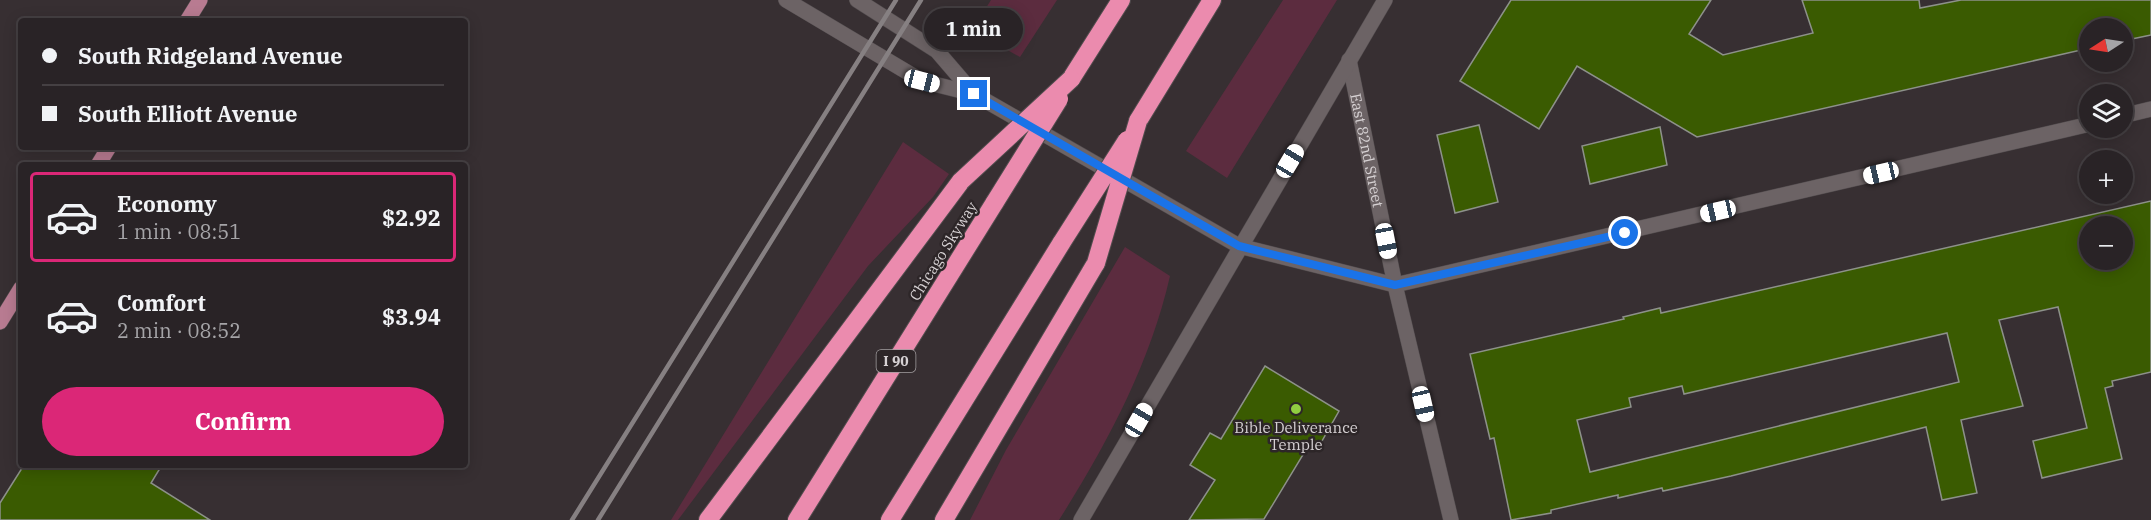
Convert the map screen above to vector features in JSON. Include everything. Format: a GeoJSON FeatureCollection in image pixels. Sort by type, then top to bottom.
{"type":"FeatureCollection","features":[{"type":"Feature","properties":{"kind":"highway","name":"Chicago Skyway"},"geometry":{"type":"LineString","coordinates":[[797,520],[1120,0]]}},
{"type":"Feature","properties":{"kind":"highway"},"geometry":{"type":"LineString","coordinates":[[890,520],[1212,0]]}},
{"type":"Feature","properties":{"kind":"highway"},"geometry":{"type":"LineString","coordinates":[[708,520],[961,181],[1071,79]]}},
{"type":"Feature","properties":{"kind":"highway"},"geometry":{"type":"LineString","coordinates":[[944,520],[1096,263],[1138,122]]}},
{"type":"Feature","properties":{"kind":"main road"},"geometry":{"type":"LineString","coordinates":[[189,18],[200,0]]}},
{"type":"Feature","properties":{"kind":"main road"},"geometry":{"type":"LineString","coordinates":[[0,322],[18,293]]}},
{"type":"Feature","properties":{"kind":"street"},"geometry":{"type":"LineString","coordinates":[[786,0],[922,81],[974,94],[1239,246],[1395,285],[2079,127]]}},
{"type":"Feature","properties":{"kind":"street"},"geometry":{"type":"LineString","coordinates":[[857,0],[937,51],[974,94]]}},
{"type":"Feature","properties":{"kind":"street"},"geometry":{"type":"LineString","coordinates":[[1081,520],[1239,246],[1385,0]]}},
{"type":"Feature","properties":{"kind":"street","name":"East 82nd Street"},"geometry":{"type":"LineString","coordinates":[[1349,60],[1395,285],[1451,520]]}},
{"type":"Feature","properties":{"kind":"street"},"geometry":{"type":"LineString","coordinates":[[2133,113],[2151,109]]}},
{"type":"Feature","properties":{"kind":"shaded area"},"geometry":{"type":"Polygon","coordinates":[[[991,0],[1057,0],[1020,57],[972,30],[991,0]]]}},
{"type":"Feature","properties":{"kind":"shaded area"},"geometry":{"type":"Polygon","coordinates":[[[1283,0],[1337,0],[1227,178],[1186,151],[1283,0]]]}},
{"type":"Feature","properties":{"kind":"shaded area"},"geometry":{"type":"Polygon","coordinates":[[[903,142],[949,174],[933,197],[868,266],[678,520],[671,520],[903,142]]]}},
{"type":"Feature","properties":{"kind":"shaded area"},"geometry":{"type":"Polygon","coordinates":[[[1125,247],[1170,276],[1151,341],[1139,372],[1094,462],[1059,520],[970,520],[1006,450],[1125,247]]]}},
{"type":"Feature","properties":{"kind":"building"},"geometry":{"type":"Polygon","coordinates":[[[1511,0],[1711,0],[1689,34],[1723,55],[1813,33],[1802,0],[1919,0],[1920,8],[1961,0],[2151,0],[2151,35],[2133,39],[2133,18],[2079,18],[2079,50],[1697,137],[1577,66],[1539,129],[1460,81],[1511,0]]]}},
{"type":"Feature","properties":{"kind":"building"},"geometry":{"type":"Polygon","coordinates":[[[1479,125],[1498,202],[1455,213],[1437,135],[1479,125]]]}},
{"type":"Feature","properties":{"kind":"building"},"geometry":{"type":"Polygon","coordinates":[[[1660,127],[1667,165],[1590,184],[1582,146],[1660,127]]]}},
{"type":"Feature","properties":{"kind":"building"},"geometry":{"type":"Polygon","coordinates":[[[2151,201],[2151,372],[2112,381],[2113,386],[2105,388],[2122,459],[2042,478],[2033,441],[2087,428],[2058,307],[1999,320],[2023,406],[1961,420],[1977,493],[1942,500],[1926,427],[1731,476],[1663,491],[1662,488],[1618,498],[1618,495],[1551,510],[1551,513],[1511,520],[1494,438],[1490,439],[1470,354],[1624,319],[1623,317],[1660,308],[1661,313],[2079,217],[2079,270],[2133,270],[2133,216],[2085,216],[2151,201]],[[1947,333],[1684,394],[1682,386],[1629,398],[1631,407],[1577,420],[1590,472],[1959,382],[1947,333]]]}},
{"type":"Feature","properties":{"kind":"building"},"geometry":{"type":"Polygon","coordinates":[[[1265,366],[1339,411],[1318,448],[1310,443],[1264,519],[1189,520],[1215,480],[1190,465],[1210,433],[1221,439],[1265,366]]]}},
{"type":"Feature","properties":{"kind":"building"},"geometry":{"type":"Polygon","coordinates":[[[22,468],[160,468],[151,483],[210,520],[0,520],[0,503],[22,468]]]}},
{"type":"Feature","properties":{"kind":"railway"},"geometry":{"type":"LineString","coordinates":[[572,520],[896,0]]}},
{"type":"Feature","properties":{"kind":"railway"},"geometry":{"type":"LineString","coordinates":[[598,520],[921,0]]}},
{"type":"Feature","properties":{"kind":"place","name":"Bible Deliverance Temple"},"geometry":{"type":"Point","coordinates":[1296,409]}},
{"type":"Feature","properties":{"kind":"route"},"geometry":{"type":"LineString","coordinates":[[974,94],[1239,246],[1395,285],[1625,233]]}}]}
